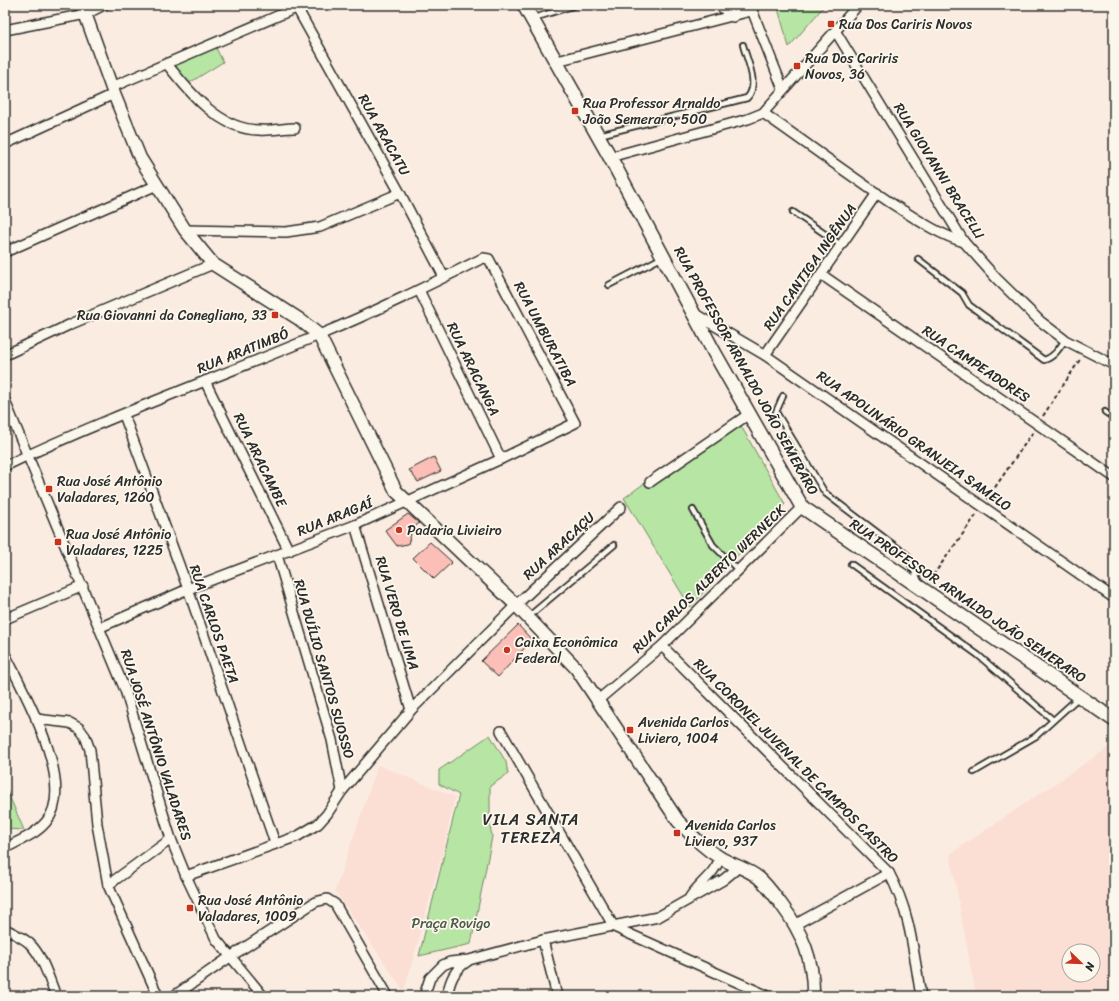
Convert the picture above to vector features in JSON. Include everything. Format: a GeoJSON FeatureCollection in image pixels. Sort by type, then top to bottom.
{"type":"FeatureCollection","features":[{"type":"Feature","properties":{"kind":"main road","name":"RUA PROFESSOR ARNALDO JOÃO SEMERARO"},"geometry":{"type":"LineString","coordinates":[[524,5],[598,135],[749,414],[802,507],[1114,720]]}},
{"type":"Feature","properties":{"kind":"street"},"geometry":{"type":"LineString","coordinates":[[5,30],[104,5]]}},
{"type":"Feature","properties":{"kind":"street"},"geometry":{"type":"LineString","coordinates":[[719,5],[732,17]]}},
{"type":"Feature","properties":{"kind":"street"},"geometry":{"type":"LineString","coordinates":[[610,157],[748,120],[763,113],[783,89],[836,32],[858,5]]}},
{"type":"Feature","properties":{"kind":"street"},"geometry":{"type":"LineString","coordinates":[[5,144],[214,42],[300,6]]}},
{"type":"Feature","properties":{"kind":"street","name":"RUA ARACATU"},"geometry":{"type":"LineString","coordinates":[[300,6],[444,277]]}},
{"type":"Feature","properties":{"kind":"street"},"geometry":{"type":"LineString","coordinates":[[556,61],[732,17],[751,8],[783,89]]}},
{"type":"Feature","properties":{"kind":"street"},"geometry":{"type":"LineString","coordinates":[[84,9],[113,91],[140,158],[185,230],[213,264],[299,319],[319,335],[396,490],[516,605],[576,668],[678,821],[704,847],[720,858],[758,878],[771,891],[796,924],[807,950],[813,975],[813,996]]}},
{"type":"Feature","properties":{"kind":"street","name":"RUA GIOVANNI BRACELLI"},"geometry":{"type":"LineString","coordinates":[[836,32],[964,242],[997,279],[1040,321],[1065,340],[1114,365]]}},
{"type":"Feature","properties":{"kind":"street"},"geometry":{"type":"LineString","coordinates":[[167,64],[199,99],[229,123],[258,130],[295,128]]}},
{"type":"Feature","properties":{"kind":"street"},"geometry":{"type":"LineString","coordinates":[[763,113],[877,193],[942,234],[964,242]]}},
{"type":"Feature","properties":{"kind":"street"},"geometry":{"type":"LineString","coordinates":[[5,252],[157,184]]}},
{"type":"Feature","properties":{"kind":"street"},"geometry":{"type":"LineString","coordinates":[[185,230],[286,232],[320,227],[400,193]]}},
{"type":"Feature","properties":{"kind":"street","name":"RUA CANTIGA INGÊNUA"},"geometry":{"type":"LineString","coordinates":[[765,355],[822,275],[877,193]]}},
{"type":"Feature","properties":{"kind":"street","name":"RUA ARATIMBÓ"},"geometry":{"type":"LineString","coordinates":[[5,466],[27,455],[319,335],[420,290],[483,258],[489,259]]}},
{"type":"Feature","properties":{"kind":"street","name":"RUA UMBURATIBA"},"geometry":{"type":"LineString","coordinates":[[489,259],[575,423]]}},
{"type":"Feature","properties":{"kind":"street"},"geometry":{"type":"LineString","coordinates":[[5,355],[71,324],[213,264]]}},
{"type":"Feature","properties":{"kind":"street","name":"RUA CAMPEADORES"},"geometry":{"type":"LineString","coordinates":[[822,275],[1114,477]]}},
{"type":"Feature","properties":{"kind":"street","name":"RUA ARACANGA"},"geometry":{"type":"LineString","coordinates":[[420,290],[501,459]]}},
{"type":"Feature","properties":{"kind":"street","name":"RUA APOLINÁRIO GRANJEIA SAMELO"},"geometry":{"type":"LineString","coordinates":[[694,313],[765,355],[983,505],[1114,598]]}},
{"type":"Feature","properties":{"kind":"street","name":"RUA ARACAMBE"},"geometry":{"type":"LineString","coordinates":[[206,381],[289,551]]}},
{"type":"Feature","properties":{"kind":"street","name":"RUA JOSÉ ANTÔNIO VALADARES"},"geometry":{"type":"LineString","coordinates":[[5,401],[101,627],[137,726],[171,839],[186,876],[207,922],[230,957],[263,996]]}},
{"type":"Feature","properties":{"kind":"street"},"geometry":{"type":"LineString","coordinates":[[650,482],[749,414]]}},
{"type":"Feature","properties":{"kind":"street","name":"RUA CARLOS PAETA"},"geometry":{"type":"LineString","coordinates":[[124,415],[188,589],[275,843]]}},
{"type":"Feature","properties":{"kind":"street","name":"RUA ARAGAÍ"},"geometry":{"type":"LineString","coordinates":[[101,627],[188,589],[355,525],[501,459],[575,423]]}},
{"type":"Feature","properties":{"kind":"street","name":"RUA ARACAÇU"},"geometry":{"type":"LineString","coordinates":[[186,876],[298,836],[318,824],[327,814],[342,791],[412,710],[516,605],[621,507]]}},
{"type":"Feature","properties":{"kind":"street","name":"RUA CARLOS ALBERTO WERNECK"},"geometry":{"type":"LineString","coordinates":[[597,701],[662,646],[802,507]]}},
{"type":"Feature","properties":{"kind":"street","name":"RUA VERO DE LIMA"},"geometry":{"type":"LineString","coordinates":[[355,525],[412,710]]}},
{"type":"Feature","properties":{"kind":"street","name":"RUA DUÍLIO SANTOS SUOSSO"},"geometry":{"type":"LineString","coordinates":[[277,554],[332,740],[342,791]]}},
{"type":"Feature","properties":{"kind":"street"},"geometry":{"type":"LineString","coordinates":[[5,619],[83,586]]}},
{"type":"Feature","properties":{"kind":"street","name":"RUA CORONEL JUVENAL DE CAMPOS CASTRO"},"geometry":{"type":"LineString","coordinates":[[662,646],[889,872],[905,906],[910,927],[920,996]]}},
{"type":"Feature","properties":{"kind":"street"},"geometry":{"type":"LineString","coordinates":[[5,654],[36,719],[54,768],[56,784],[55,800],[47,821],[38,829],[5,848]]}},
{"type":"Feature","properties":{"kind":"street"},"geometry":{"type":"LineString","coordinates":[[36,719],[70,723],[79,728],[85,736],[90,750],[98,824],[108,885],[158,996]]}},
{"type":"Feature","properties":{"kind":"street"},"geometry":{"type":"LineString","coordinates":[[501,731],[614,927],[768,996]]}},
{"type":"Feature","properties":{"kind":"street"},"geometry":{"type":"LineString","coordinates":[[108,885],[171,839]]}},
{"type":"Feature","properties":{"kind":"street"},"geometry":{"type":"LineString","coordinates":[[690,898],[696,888],[710,876],[720,858]]}},
{"type":"Feature","properties":{"kind":"street"},"geometry":{"type":"LineString","coordinates":[[424,996],[430,978],[443,965],[450,962],[469,960],[543,940],[658,917],[724,880],[739,867]]}},
{"type":"Feature","properties":{"kind":"street"},"geometry":{"type":"LineString","coordinates":[[796,924],[889,872]]}},
{"type":"Feature","properties":{"kind":"street"},"geometry":{"type":"LineString","coordinates":[[174,996],[230,957],[315,902],[327,899],[334,904],[388,996]]}},
{"type":"Feature","properties":{"kind":"street"},"geometry":{"type":"LineString","coordinates":[[5,929],[28,943],[34,949],[44,966],[56,996]]}},
{"type":"Feature","properties":{"kind":"street"},"geometry":{"type":"LineString","coordinates":[[543,940],[557,996]]}},
{"type":"Feature","properties":{"kind":"street"},"geometry":{"type":"LineString","coordinates":[[447,996],[453,975],[458,968],[469,960]]}},
{"type":"Feature","properties":{"kind":"lane"},"geometry":{"type":"LineString","coordinates":[[532,19],[576,5]]}},
{"type":"Feature","properties":{"kind":"lane"},"geometry":{"type":"LineString","coordinates":[[598,135],[747,98],[751,93],[754,84],[743,45]]}},
{"type":"Feature","properties":{"kind":"lane"},"geometry":{"type":"LineString","coordinates":[[793,212],[842,245]]}},
{"type":"Feature","properties":{"kind":"lane"},"geometry":{"type":"LineString","coordinates":[[610,285],[663,257]]}},
{"type":"Feature","properties":{"kind":"lane"},"geometry":{"type":"LineString","coordinates":[[918,259],[962,292],[969,305],[1044,360],[1054,354],[1065,340]]}},
{"type":"Feature","properties":{"kind":"lane"},"geometry":{"type":"LineString","coordinates":[[783,396],[776,412],[825,492],[907,555],[923,590]]}},
{"type":"Feature","properties":{"kind":"lane"},"geometry":{"type":"LineString","coordinates":[[1104,412],[1114,418]]}},
{"type":"Feature","properties":{"kind":"lane"},"geometry":{"type":"LineString","coordinates":[[693,510],[713,545],[738,570]]}},
{"type":"Feature","properties":{"kind":"lane"},"geometry":{"type":"LineString","coordinates":[[528,617],[614,545]]}},
{"type":"Feature","properties":{"kind":"lane"},"geometry":{"type":"LineString","coordinates":[[851,564],[978,655],[1054,720]]}},
{"type":"Feature","properties":{"kind":"lane"},"geometry":{"type":"LineString","coordinates":[[974,772],[1036,736],[1080,696]]}},
{"type":"Feature","properties":{"kind":"path"},"geometry":{"type":"LineString","coordinates":[[923,590],[1038,424],[1085,351]]}},
{"type":"Feature","properties":{"kind":"shaded area"},"geometry":{"type":"Polygon","coordinates":[[[1114,744],[1114,996],[976,996],[950,854],[1114,744]]]}},
{"type":"Feature","properties":{"kind":"shaded area"},"geometry":{"type":"Polygon","coordinates":[[[378,765],[455,797],[444,847],[404,991],[335,891],[378,765]]]}},
{"type":"Feature","properties":{"kind":"green space"},"geometry":{"type":"Polygon","coordinates":[[[777,5],[825,5],[789,47],[777,5]]]}},
{"type":"Feature","properties":{"kind":"green space"},"geometry":{"type":"Polygon","coordinates":[[[214,44],[223,62],[186,85],[171,67],[214,44]]]}},
{"type":"Feature","properties":{"kind":"green space"},"geometry":{"type":"Polygon","coordinates":[[[736,417],[785,504],[690,607],[624,498],[736,417]]]}},
{"type":"Feature","properties":{"kind":"green space","name":"Praça Rovigo"},"geometry":{"type":"Polygon","coordinates":[[[490,735],[506,762],[508,774],[490,786],[490,825],[492,837],[471,944],[419,956],[459,795],[439,784],[439,770],[490,735]]]}},
{"type":"Feature","properties":{"kind":"green space"},"geometry":{"type":"Polygon","coordinates":[[[5,786],[24,830],[5,829],[5,786]]]}},
{"type":"Feature","properties":{"kind":"building"},"geometry":{"type":"Polygon","coordinates":[[[434,457],[441,471],[418,482],[409,470],[434,457]]]}},
{"type":"Feature","properties":{"kind":"building","name":"Padaria Livieiro"},"geometry":{"type":"Polygon","coordinates":[[[408,514],[419,523],[412,530],[408,544],[397,546],[385,530],[408,514]]]}},
{"type":"Feature","properties":{"kind":"building"},"geometry":{"type":"Polygon","coordinates":[[[430,542],[452,562],[434,579],[413,558],[430,542]]]}},
{"type":"Feature","properties":{"kind":"building","name":"Caixa Econômica Federal"},"geometry":{"type":"Polygon","coordinates":[[[518,625],[532,640],[498,677],[481,661],[518,625]]]}},
{"type":"Feature","properties":{"kind":"place","name":"Rua Dos Cariris Novos"},"geometry":{"type":"Point","coordinates":[831,24]}},
{"type":"Feature","properties":{"kind":"place","name":"Rua Dos Cariris Novos, 36"},"geometry":{"type":"Point","coordinates":[797,66]}},
{"type":"Feature","properties":{"kind":"place","name":"Rua Professor Arnaldo João Semeraro, 500"},"geometry":{"type":"Point","coordinates":[575,111]}},
{"type":"Feature","properties":{"kind":"place","name":"Rua Giovanni da Conegliano, 33"},"geometry":{"type":"Point","coordinates":[275,315]}},
{"type":"Feature","properties":{"kind":"place","name":"Rua José Antônio Valadares, 1260"},"geometry":{"type":"Point","coordinates":[49,489]}},
{"type":"Feature","properties":{"kind":"place","name":"Padaria Livieiro"},"geometry":{"type":"Point","coordinates":[399,530]}},
{"type":"Feature","properties":{"kind":"place","name":"Rua José Antônio Valadares, 1225"},"geometry":{"type":"Point","coordinates":[58,542]}},
{"type":"Feature","properties":{"kind":"place","name":"Caixa Econômica Federal"},"geometry":{"type":"Point","coordinates":[507,650]}},
{"type":"Feature","properties":{"kind":"place","name":"Avenida Carlos Liviero, 1004"},"geometry":{"type":"Point","coordinates":[630,730]}},
{"type":"Feature","properties":{"kind":"place","name":"Avenida Carlos Liviero, 937"},"geometry":{"type":"Point","coordinates":[677,833]}},
{"type":"Feature","properties":{"kind":"place","name":"Rua José Antônio Valadares, 1009"},"geometry":{"type":"Point","coordinates":[190,908]}},
{"type":"Feature","properties":{"kind":"district","name":"VILA SANTA TEREZA"},"geometry":{"type":"Point","coordinates":[531,828]}}]}
